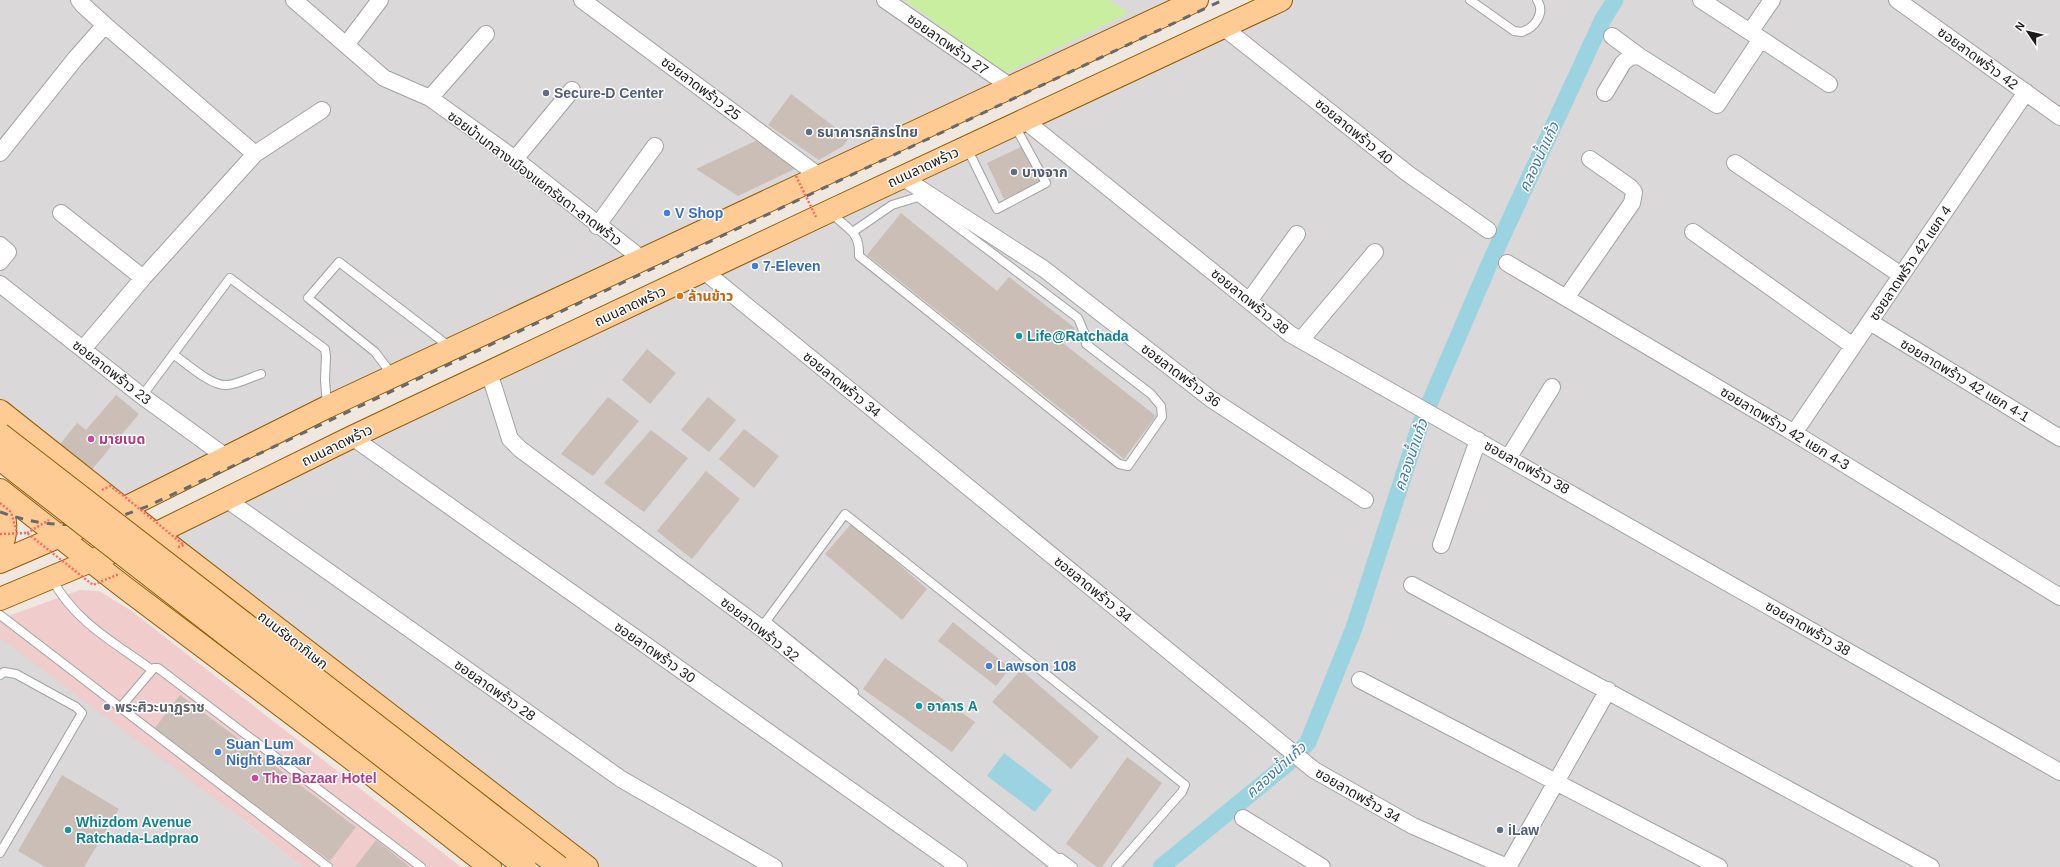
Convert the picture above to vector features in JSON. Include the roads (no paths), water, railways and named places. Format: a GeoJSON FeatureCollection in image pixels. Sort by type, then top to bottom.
{"type":"FeatureCollection","features":[{"type":"Feature","properties":{"kind":"main road","name":"ถนนลาดพร้าว"},"geometry":{"type":"LineString","coordinates":[[0,598],[50,576],[155,534],[352,437],[704,270],[1019,121],[1281,0]]}},
{"type":"Feature","properties":{"kind":"main road"},"geometry":{"type":"LineString","coordinates":[[0,562],[125,508],[327,407],[819,176],[1011,88],[1192,1]]}},
{"type":"Feature","properties":{"kind":"main road","name":"ถนนรัชดาภิเษก"},"geometry":{"type":"LineString","coordinates":[[0,411],[125,508],[155,534],[587,867]]}},
{"type":"Feature","properties":{"kind":"main road","name":"ถนนรัชดาภิเษก"},"geometry":{"type":"LineString","coordinates":[[0,434],[559,867]]}},
{"type":"Feature","properties":{"kind":"main road"},"geometry":{"type":"LineString","coordinates":[[0,458],[525,867]]}},
{"type":"Feature","properties":{"kind":"main road"},"geometry":{"type":"LineString","coordinates":[[0,490],[89,560],[348,756],[483,862]]}},
{"type":"Feature","properties":{"kind":"main road"},"geometry":{"type":"LineString","coordinates":[[0,503],[4,510],[5,526],[0,548]]}},
{"type":"Feature","properties":{"kind":"main road"},"geometry":{"type":"LineString","coordinates":[[348,756],[343,738],[344,729],[355,714],[363,709],[383,709]]}},
{"type":"Feature","properties":{"kind":"main road"},"geometry":{"type":"LineString","coordinates":[[483,862],[470,837],[472,828],[483,814],[491,809],[514,810]]}},
{"type":"Feature","properties":{"kind":"street"},"geometry":{"type":"LineString","coordinates":[[79,0],[104,25],[256,154]]}},
{"type":"Feature","properties":{"kind":"street","name":"ซอยบ้านกลางเมืองแยกรัชดา-ลาดพร้าว"},"geometry":{"type":"LineString","coordinates":[[294,0],[384,78],[430,98],[515,159],[597,226],[642,259]]}},
{"type":"Feature","properties":{"kind":"street"},"geometry":{"type":"LineString","coordinates":[[346,45],[380,0]]}},
{"type":"Feature","properties":{"kind":"street","name":"ซอยลาดพร้าว 25"},"geometry":{"type":"LineString","coordinates":[[582,0],[819,176]]}},
{"type":"Feature","properties":{"kind":"street","name":"ซอยลาดพร้าว 27"},"geometry":{"type":"LineString","coordinates":[[885,0],[1011,88]]}},
{"type":"Feature","properties":{"kind":"street"},"geometry":{"type":"LineString","coordinates":[[1701,0],[1829,84]]}},
{"type":"Feature","properties":{"kind":"street"},"geometry":{"type":"LineString","coordinates":[[1612,36],[1639,56],[1717,105],[1755,36],[1772,0]]}},
{"type":"Feature","properties":{"kind":"street","name":"ซอยลาดพร้าว 42"},"geometry":{"type":"LineString","coordinates":[[1897,0],[2060,117]]}},
{"type":"Feature","properties":{"kind":"street"},"geometry":{"type":"LineString","coordinates":[[0,153],[104,25]]}},
{"type":"Feature","properties":{"kind":"street","name":"ซอยลาดพร้าว 40"},"geometry":{"type":"LineString","coordinates":[[1223,27],[1407,173],[1488,230]]}},
{"type":"Feature","properties":{"kind":"street"},"geometry":{"type":"LineString","coordinates":[[430,98],[486,34]]}},
{"type":"Feature","properties":{"kind":"street"},"geometry":{"type":"LineString","coordinates":[[1605,93],[1623,63],[1630,57],[1639,56]]}},
{"type":"Feature","properties":{"kind":"street"},"geometry":{"type":"LineString","coordinates":[[515,159],[572,90]]}},
{"type":"Feature","properties":{"kind":"street","name":"ซอยลาดพร้าว 42 แยก 4"},"geometry":{"type":"LineString","coordinates":[[1794,433],[2026,92]]}},
{"type":"Feature","properties":{"kind":"street"},"geometry":{"type":"LineString","coordinates":[[83,350],[143,278],[256,154],[322,110]]}},
{"type":"Feature","properties":{"kind":"street","name":"ซอยลาดพร้าว 38"},"geometry":{"type":"LineString","coordinates":[[1019,121],[1301,340],[1446,424],[1509,457],[2060,772]]}},
{"type":"Feature","properties":{"kind":"street"},"geometry":{"type":"LineString","coordinates":[[597,226],[655,146]]}},
{"type":"Feature","properties":{"kind":"street"},"geometry":{"type":"LineString","coordinates":[[1566,298],[1632,203],[1634,192],[1630,187],[1590,159]]}},
{"type":"Feature","properties":{"kind":"street"},"geometry":{"type":"LineString","coordinates":[[1735,163],[1901,275]]}},
{"type":"Feature","properties":{"kind":"street","name":"ซอยลาดพร้าว 36"},"geometry":{"type":"LineString","coordinates":[[902,177],[1044,269],[1211,399],[1365,500]]}},
{"type":"Feature","properties":{"kind":"street"},"geometry":{"type":"LineString","coordinates":[[61,213],[143,278]]}},
{"type":"Feature","properties":{"kind":"street"},"geometry":{"type":"LineString","coordinates":[[1692,232],[1853,346]]}},
{"type":"Feature","properties":{"kind":"street"},"geometry":{"type":"LineString","coordinates":[[1249,301],[1297,234]]}},
{"type":"Feature","properties":{"kind":"street"},"geometry":{"type":"LineString","coordinates":[[0,245],[8,252],[0,262]]}},
{"type":"Feature","properties":{"kind":"street"},"geometry":{"type":"LineString","coordinates":[[1301,340],[1375,252]]}},
{"type":"Feature","properties":{"kind":"street","name":"ซอยลาดพร้าว 42 แยก 4-3"},"geometry":{"type":"LineString","coordinates":[[1507,262],[1794,433],[2060,597]]}},
{"type":"Feature","properties":{"kind":"street","name":"ซอยลาดพร้าว 34"},"geometry":{"type":"LineString","coordinates":[[704,270],[1314,770],[1413,826],[1508,867]]}},
{"type":"Feature","properties":{"kind":"street","name":"ซอยลาดพร้าว 23"},"geometry":{"type":"LineString","coordinates":[[0,284],[142,396],[226,457]]}},
{"type":"Feature","properties":{"kind":"street","name":"ซอยลาดพร้าว 42 แยก 4-1"},"geometry":{"type":"LineString","coordinates":[[1870,322],[2060,438]]}},
{"type":"Feature","properties":{"kind":"street","name":"ซอยลาดพร้าว 32"},"geometry":{"type":"LineString","coordinates":[[489,372],[510,439],[520,449],[763,624],[1062,867]]}},
{"type":"Feature","properties":{"kind":"street"},"geometry":{"type":"LineString","coordinates":[[1509,457],[1552,387]]}},
{"type":"Feature","properties":{"kind":"street","name":"ซอยลาดพร้าว 30"},"geometry":{"type":"LineString","coordinates":[[352,437],[959,867]]}},
{"type":"Feature","properties":{"kind":"street"},"geometry":{"type":"LineString","coordinates":[[1441,545],[1478,440]]}},
{"type":"Feature","properties":{"kind":"street","name":"ซอยลาดพร้าว 28"},"geometry":{"type":"LineString","coordinates":[[226,499],[621,779],[774,867]]}},
{"type":"Feature","properties":{"kind":"street"},"geometry":{"type":"LineString","coordinates":[[1412,585],[1608,690],[1931,867]]}},
{"type":"Feature","properties":{"kind":"street"},"geometry":{"type":"LineString","coordinates":[[1360,680],[1719,867]]}},
{"type":"Feature","properties":{"kind":"street"},"geometry":{"type":"LineString","coordinates":[[1508,867],[1608,690]]}},
{"type":"Feature","properties":{"kind":"street"},"geometry":{"type":"LineString","coordinates":[[1243,818],[1322,867]]}},
{"type":"Feature","properties":{"kind":"lane"},"geometry":{"type":"LineString","coordinates":[[1470,0],[1514,30],[1521,32],[1533,26],[1539,16],[1541,8],[1537,0]]}},
{"type":"Feature","properties":{"kind":"lane"},"geometry":{"type":"LineString","coordinates":[[966,146],[998,209],[1046,183],[1019,121]]}},
{"type":"Feature","properties":{"kind":"lane"},"geometry":{"type":"LineString","coordinates":[[823,214],[854,231],[860,243],[859,256],[1119,464],[1128,466],[1162,417],[1161,406],[1151,394],[1086,344],[1085,335],[1078,318],[918,197],[892,204],[854,231]]}},
{"type":"Feature","properties":{"kind":"lane"},"geometry":{"type":"LineString","coordinates":[[393,377],[375,352],[308,298],[339,262],[452,349]]}},
{"type":"Feature","properties":{"kind":"lane"},"geometry":{"type":"LineString","coordinates":[[142,396],[230,278],[325,349],[325,390],[327,407]]}},
{"type":"Feature","properties":{"kind":"lane"},"geometry":{"type":"LineString","coordinates":[[173,354],[207,378],[219,384],[231,384],[261,374]]}},
{"type":"Feature","properties":{"kind":"lane"},"geometry":{"type":"LineString","coordinates":[[1072,867],[763,624],[845,514],[1185,785],[1182,792],[1116,867]]}},
{"type":"Feature","properties":{"kind":"lane"},"geometry":{"type":"LineString","coordinates":[[50,576],[59,593],[83,620],[152,670]]}},
{"type":"Feature","properties":{"kind":"lane"},"geometry":{"type":"LineString","coordinates":[[0,615],[328,867]]}},
{"type":"Feature","properties":{"kind":"lane"},"geometry":{"type":"LineString","coordinates":[[120,708],[156,667],[421,867]]}},
{"type":"Feature","properties":{"kind":"lane"},"geometry":{"type":"LineString","coordinates":[[0,674],[9,672],[16,674],[76,707],[82,713],[0,853]]}},
{"type":"Feature","properties":{"kind":"water"},"geometry":{"type":"Polygon","coordinates":[[[1004,753],[1052,790],[1035,812],[987,776],[1004,753]]]}},
{"type":"Feature","properties":{"kind":"waterway","name":"คลองน้ำแก้ว"},"geometry":{"type":"LineString","coordinates":[[1161,867],[1293,759],[1308,742],[1354,628],[1420,425],[1488,267],[1602,21],[1615,0]]}},
{"type":"Feature","properties":{"kind":"railway"},"geometry":{"type":"LineString","coordinates":[[0,512],[38,522],[74,524],[92,523],[110,519],[148,506],[1223,0]]}},
{"type":"Feature","properties":{"kind":"place","name":"Secure-D Center"},"geometry":{"type":"Point","coordinates":[546,93]}},
{"type":"Feature","properties":{"kind":"place","name":"ธนาคารกสิกรไทย"},"geometry":{"type":"Point","coordinates":[809,132]}},
{"type":"Feature","properties":{"kind":"place","name":"บางจาก"},"geometry":{"type":"Point","coordinates":[1014,172]}},
{"type":"Feature","properties":{"kind":"place","name":"V Shop"},"geometry":{"type":"Point","coordinates":[667,213]}},
{"type":"Feature","properties":{"kind":"place","name":"7-Eleven"},"geometry":{"type":"Point","coordinates":[755,266]}},
{"type":"Feature","properties":{"kind":"place","name":"ล้านข้าว"},"geometry":{"type":"Point","coordinates":[680,296]}},
{"type":"Feature","properties":{"kind":"place","name":"Life@Ratchada"},"geometry":{"type":"Point","coordinates":[1019,336]}},
{"type":"Feature","properties":{"kind":"place","name":"มายเบด"},"geometry":{"type":"Point","coordinates":[91,439]}},
{"type":"Feature","properties":{"kind":"place","name":"Lawson 108"},"geometry":{"type":"Point","coordinates":[989,666]}},
{"type":"Feature","properties":{"kind":"place","name":"อาคาร A"},"geometry":{"type":"Point","coordinates":[919,706]}},
{"type":"Feature","properties":{"kind":"place","name":"พระศิวะนาฏราช"},"geometry":{"type":"Point","coordinates":[107,707]}},
{"type":"Feature","properties":{"kind":"place","name":"Suan Lum Night Bazaar"},"geometry":{"type":"Point","coordinates":[218,752]}},
{"type":"Feature","properties":{"kind":"place","name":"The Bazaar Hotel"},"geometry":{"type":"Point","coordinates":[255,778]}},
{"type":"Feature","properties":{"kind":"place","name":"Whizdom Avenue Ratchada-Ladprao"},"geometry":{"type":"Point","coordinates":[68,830]}},
{"type":"Feature","properties":{"kind":"place","name":"iLaw"},"geometry":{"type":"Point","coordinates":[1500,830]}}]}
